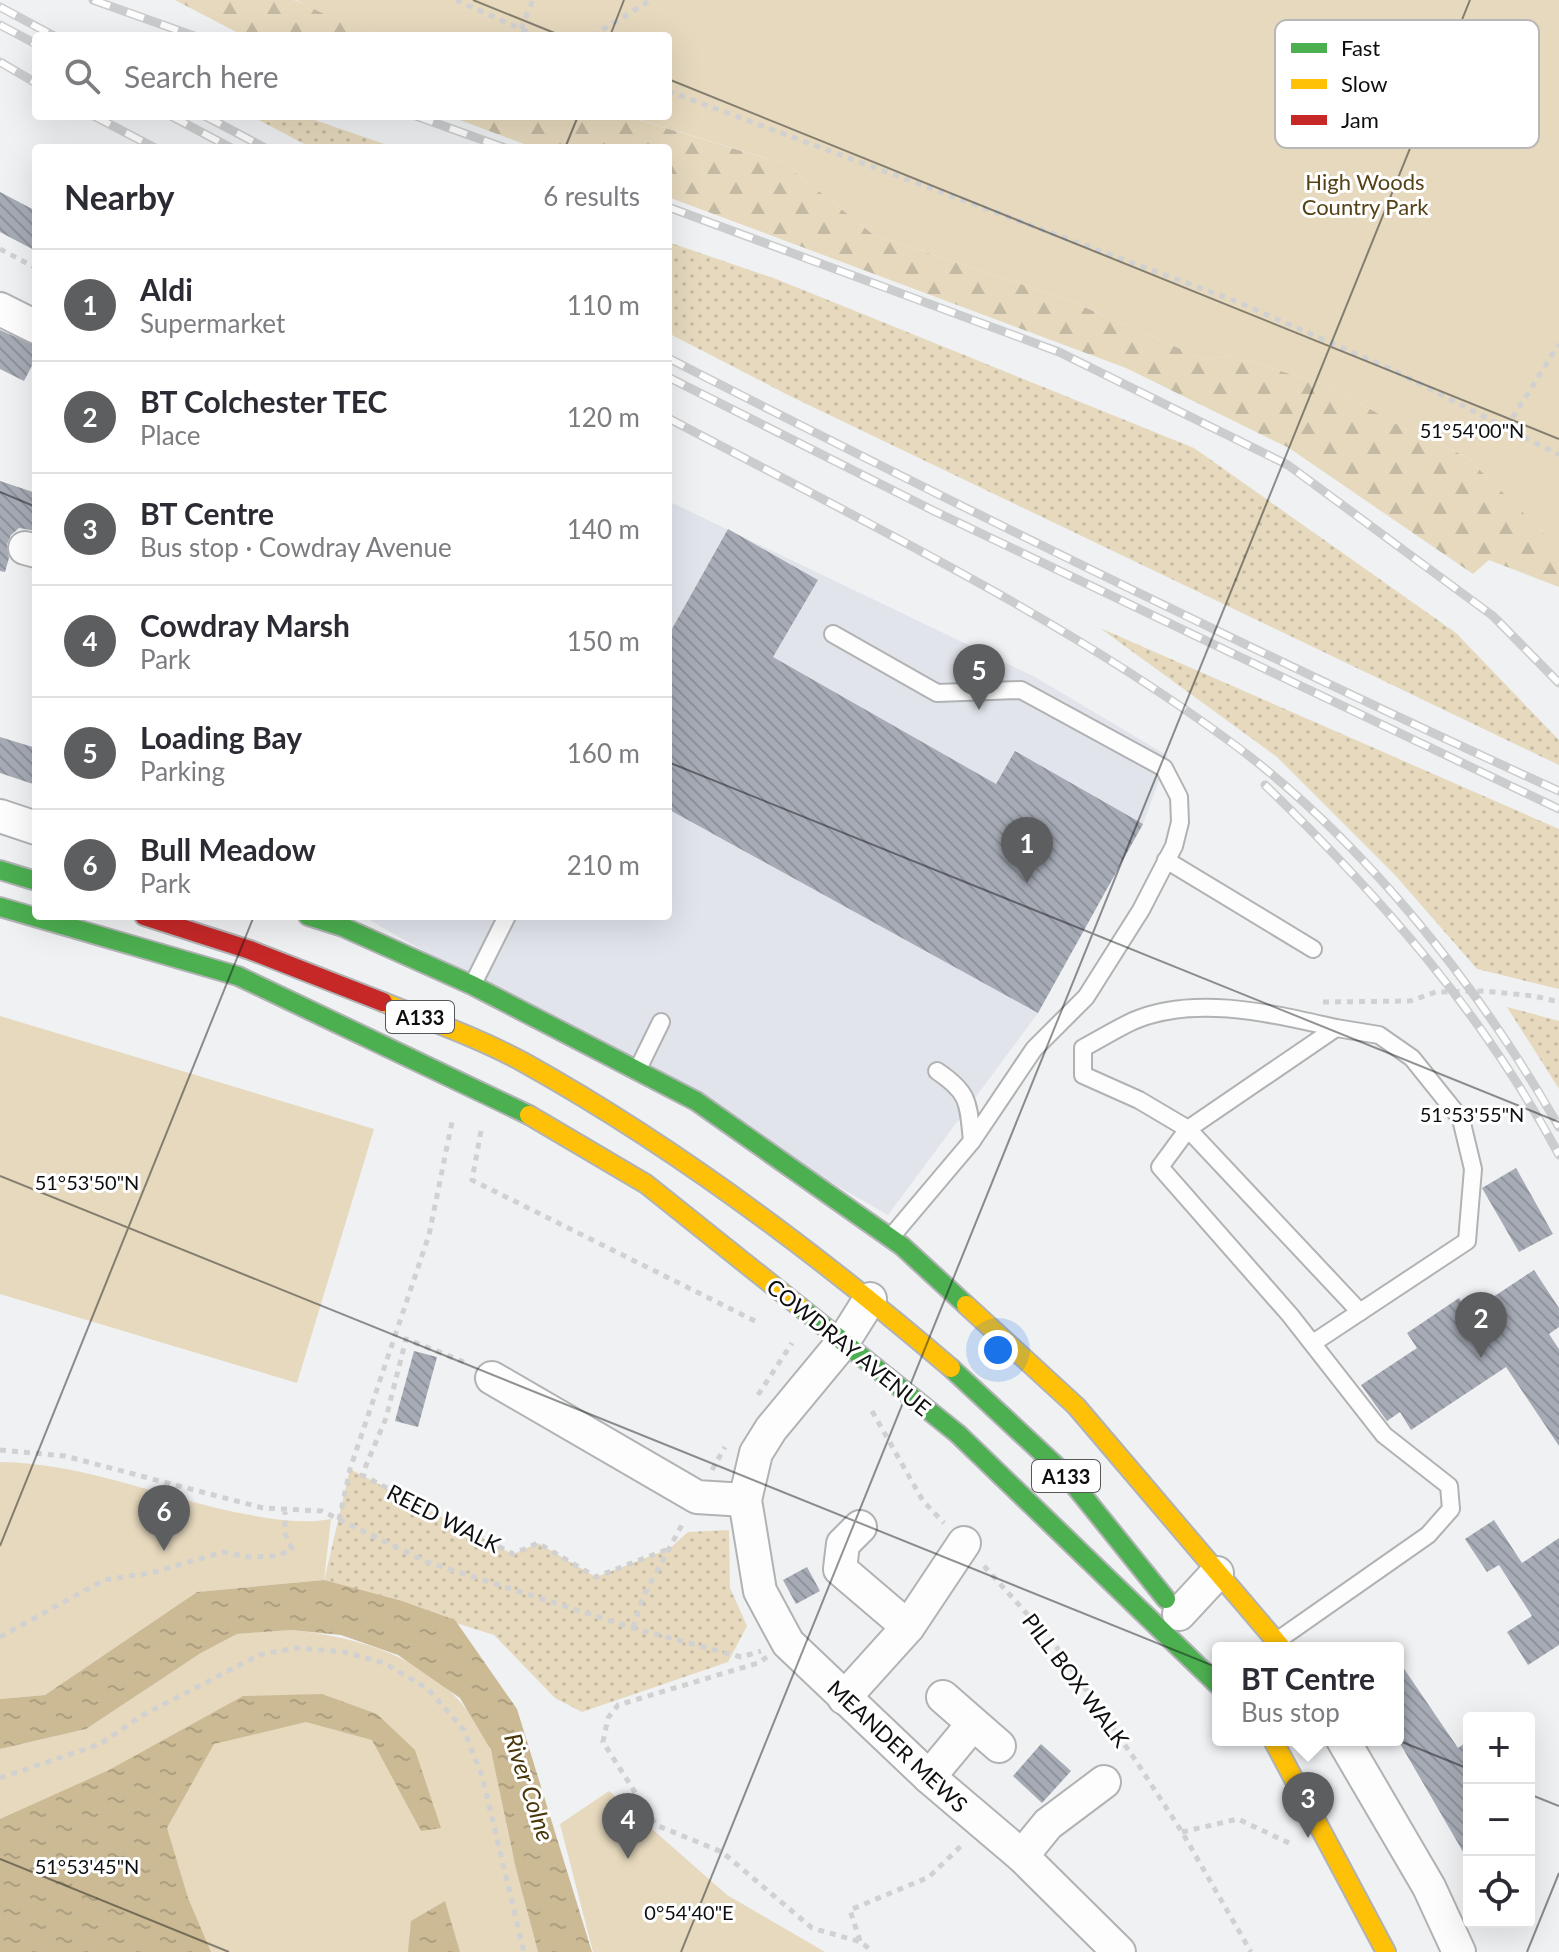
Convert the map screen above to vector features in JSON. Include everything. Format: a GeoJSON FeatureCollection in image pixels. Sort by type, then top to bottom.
{"type":"FeatureCollection","features":[{"type":"Feature","properties":{"kind":"main road"},"geometry":{"type":"LineString","coordinates":[[0,870],[32,880]]}},
{"type":"Feature","properties":{"kind":"main road","name":"COWDRAY AVENUE"},"geometry":{"type":"LineString","coordinates":[[0,907],[32,916]]}},
{"type":"Feature","properties":{"kind":"main road","name":"COWDRAY AVENUE"},"geometry":{"type":"LineString","coordinates":[[45,920],[238,976],[540,1120],[646,1184],[835,1353],[958,1434],[1083,1551],[1212,1679]]}},
{"type":"Feature","properties":{"kind":"main road","name":"A133"},"geometry":{"type":"LineString","coordinates":[[156,920],[250,950],[453,1030],[521,1061],[686,1162],[870,1299],[1067,1476],[1212,1659]]}},
{"type":"Feature","properties":{"kind":"main road"},"geometry":{"type":"LineString","coordinates":[[321,920],[472,985],[696,1101],[890,1238],[1076,1406],[1276,1642]]}},
{"type":"Feature","properties":{"kind":"main road"},"geometry":{"type":"LineString","coordinates":[[1276,1746],[1386,1952]]}},
{"type":"Feature","properties":{"kind":"street"},"geometry":{"type":"LineString","coordinates":[[0,309],[32,325]]}},
{"type":"Feature","properties":{"kind":"street"},"geometry":{"type":"LineString","coordinates":[[0,816],[32,827]]}},
{"type":"Feature","properties":{"kind":"street"},"geometry":{"type":"LineString","coordinates":[[435,1068],[472,985]]}},
{"type":"Feature","properties":{"kind":"street","name":"MEANDER MEWS"},"geometry":{"type":"LineString","coordinates":[[870,1299],[835,1353],[756,1453],[745,1500],[760,1591],[788,1643],[929,1777],[1022,1856],[1119,1952]]}},
{"type":"Feature","properties":{"kind":"street"},"geometry":{"type":"LineString","coordinates":[[492,1378],[697,1497],[745,1500]]}},
{"type":"Feature","properties":{"kind":"street"},"geometry":{"type":"LineString","coordinates":[[860,1527],[843,1544],[840,1569],[908,1627]]}},
{"type":"Feature","properties":{"kind":"street"},"geometry":{"type":"LineString","coordinates":[[844,1698],[908,1627],[964,1543]]}},
{"type":"Feature","properties":{"kind":"street"},"geometry":{"type":"LineString","coordinates":[[1187,1625],[1217,1573]]}},
{"type":"Feature","properties":{"kind":"street"},"geometry":{"type":"LineString","coordinates":[[943,1697],[999,1746]]}},
{"type":"Feature","properties":{"kind":"street"},"geometry":{"type":"LineString","coordinates":[[929,1777],[973,1724]]}},
{"type":"Feature","properties":{"kind":"street"},"geometry":{"type":"LineString","coordinates":[[1347,1746],[1429,1887],[1459,1952]]}},
{"type":"Feature","properties":{"kind":"street"},"geometry":{"type":"LineString","coordinates":[[1022,1856],[1048,1824],[1104,1782]]}},
{"type":"Feature","properties":{"kind":"lane"},"geometry":{"type":"LineString","coordinates":[[833,634],[937,693],[1021,690],[1164,768],[1179,797],[1180,822],[1166,860],[1141,910],[1086,997],[1034,1049],[972,1141],[890,1238]]}},
{"type":"Feature","properties":{"kind":"lane"},"geometry":{"type":"LineString","coordinates":[[1166,860],[1313,949]]}},
{"type":"Feature","properties":{"kind":"lane"},"geometry":{"type":"LineString","coordinates":[[472,985],[505,920]]}},
{"type":"Feature","properties":{"kind":"lane"},"geometry":{"type":"LineString","coordinates":[[1313,1343],[1360,1312],[1467,1241],[1473,1169],[1461,1119],[1412,1058],[1379,1035],[1238,1009],[1180,1009],[1135,1020],[1083,1048],[1083,1075],[1139,1100],[1188,1129],[1360,1312]]}},
{"type":"Feature","properties":{"kind":"lane"},"geometry":{"type":"LineString","coordinates":[[637,1071],[661,1022]]}},
{"type":"Feature","properties":{"kind":"lane"},"geometry":{"type":"LineString","coordinates":[[1283,1642],[1428,1535],[1451,1509],[1449,1486],[1384,1435],[1313,1343],[1160,1167],[1188,1129],[1336,1028]]}},
{"type":"Feature","properties":{"kind":"lane"},"geometry":{"type":"LineString","coordinates":[[937,1071],[957,1084],[969,1102],[972,1141]]}},
{"type":"Feature","properties":{"kind":"path"},"geometry":{"type":"LineString","coordinates":[[456,0],[528,32]]}},
{"type":"Feature","properties":{"kind":"path"},"geometry":{"type":"LineString","coordinates":[[521,29],[533,0]]}},
{"type":"Feature","properties":{"kind":"path"},"geometry":{"type":"LineString","coordinates":[[599,32],[651,0]]}},
{"type":"Feature","properties":{"kind":"path"},"geometry":{"type":"LineString","coordinates":[[672,92],[1238,302],[1395,371],[1559,455]]}},
{"type":"Feature","properties":{"kind":"path"},"geometry":{"type":"LineString","coordinates":[[0,249],[32,266]]}},
{"type":"Feature","properties":{"kind":"path"},"geometry":{"type":"LineString","coordinates":[[1506,428],[1559,344]]}},
{"type":"Feature","properties":{"kind":"path"},"geometry":{"type":"LineString","coordinates":[[1308,1000],[1410,1001],[1436,992],[1484,991],[1559,1002]]}},
{"type":"Feature","properties":{"kind":"path"},"geometry":{"type":"LineString","coordinates":[[339,1520],[350,1469],[429,1235],[456,1109]]}},
{"type":"Feature","properties":{"kind":"path"},"geometry":{"type":"LineString","coordinates":[[482,1125],[472,1180],[766,1326]]}},
{"type":"Feature","properties":{"kind":"path"},"geometry":{"type":"LineString","coordinates":[[780,1333],[835,1353]]}},
{"type":"Feature","properties":{"kind":"path","name":"REED WALK"},"geometry":{"type":"LineString","coordinates":[[464,1362],[406,1339],[386,1418],[362,1475],[513,1554],[538,1543],[596,1577],[669,1549]]}},
{"type":"Feature","properties":{"kind":"path"},"geometry":{"type":"LineString","coordinates":[[751,1405],[794,1340]]}},
{"type":"Feature","properties":{"kind":"path","name":"PILL BOX WALK"},"geometry":{"type":"LineString","coordinates":[[870,1409],[923,1501],[1055,1645],[1182,1832],[1251,1952]]}},
{"type":"Feature","properties":{"kind":"path"},"geometry":{"type":"LineString","coordinates":[[633,1628],[643,1597],[726,1444]]}},
{"type":"Feature","properties":{"kind":"path"},"geometry":{"type":"LineString","coordinates":[[0,1450],[65,1456],[223,1499],[285,1512],[322,1511],[427,1562],[633,1628],[741,1657],[788,1643]]}},
{"type":"Feature","properties":{"kind":"path"},"geometry":{"type":"LineString","coordinates":[[0,1637],[104,1580],[151,1573],[223,1552],[249,1557],[278,1556],[292,1549],[285,1533],[285,1512]]}},
{"type":"Feature","properties":{"kind":"path"},"geometry":{"type":"LineString","coordinates":[[788,1643],[758,1663],[618,1705],[608,1718],[603,1742],[656,1825],[722,1852],[812,1928],[861,1942],[873,1952]]}},
{"type":"Feature","properties":{"kind":"path"},"geometry":{"type":"LineString","coordinates":[[0,1778],[100,1744],[143,1715],[259,1655],[296,1648],[344,1652],[384,1663],[428,1689],[464,1730],[482,1776],[524,1952]]}},
{"type":"Feature","properties":{"kind":"path"},"geometry":{"type":"LineString","coordinates":[[1182,1832],[1238,1819],[1281,1836],[1293,1847]]}},
{"type":"Feature","properties":{"kind":"path"},"geometry":{"type":"LineString","coordinates":[[861,1942],[850,1910],[929,1877],[984,1825]]}},
{"type":"Feature","properties":{"kind":"shaded area"},"geometry":{"type":"Polygon","coordinates":[[[672,503],[1035,677],[1168,756],[1143,824],[1038,1013],[888,1215],[371,921],[672,920],[672,503]]]}},
{"type":"Feature","properties":{"kind":"green space"},"geometry":{"type":"Polygon","coordinates":[[[175,0],[294,0],[376,32],[236,32],[175,0]]]}},
{"type":"Feature","properties":{"kind":"green space","name":"High Woods Country Park"},"geometry":{"type":"Polygon","coordinates":[[[296,0],[1559,0],[1559,548],[1467,457],[1402,427],[1328,385],[1231,356],[1204,359],[1066,299],[874,235],[785,164],[640,120],[672,120],[672,32],[374,32],[330,17],[296,0]]]}},
{"type":"Feature","properties":{"kind":"green space"},"geometry":{"type":"Polygon","coordinates":[[[259,120],[315,120],[384,144],[304,144],[259,120]]]}},
{"type":"Feature","properties":{"kind":"green space"},"geometry":{"type":"Polygon","coordinates":[[[460,120],[639,120],[785,164],[874,235],[1066,299],[1204,359],[1231,356],[1328,385],[1402,427],[1467,457],[1559,548],[1559,587],[1489,560],[1473,574],[1289,448],[1126,368],[672,198],[672,144],[524,144],[460,120]]]}},
{"type":"Feature","properties":{"kind":"green space"},"geometry":{"type":"Polygon","coordinates":[[[672,243],[776,279],[1194,448],[1456,633],[1559,740],[1559,765],[790,396],[672,335],[672,243]]]}},
{"type":"Feature","properties":{"kind":"green space"},"geometry":{"type":"Polygon","coordinates":[[[1100,628],[1559,829],[1559,989],[1477,969],[1395,875],[1277,757],[1100,628]]]}},
{"type":"Feature","properties":{"kind":"green space"},"geometry":{"type":"Polygon","coordinates":[[[1507,1007],[1559,1021],[1559,1089],[1507,1007]]]}},
{"type":"Feature","properties":{"kind":"green space"},"geometry":{"type":"Polygon","coordinates":[[[0,1016],[374,1129],[297,1383],[0,1294],[0,1016]]]}},
{"type":"Feature","properties":{"kind":"green space"},"geometry":{"type":"Polygon","coordinates":[[[0,1462],[89,1474],[234,1512],[295,1521],[331,1519],[324,1580],[197,1592],[45,1695],[0,1699],[0,1462]]]}},
{"type":"Feature","properties":{"kind":"green space"},"geometry":{"type":"Polygon","coordinates":[[[350,1469],[513,1554],[538,1543],[596,1577],[669,1549],[688,1532],[729,1530],[730,1588],[747,1626],[728,1662],[582,1712],[555,1698],[494,1635],[324,1581],[350,1469]]]}},
{"type":"Feature","properties":{"kind":"green space"},"geometry":{"type":"Polygon","coordinates":[[[291,1630],[351,1640],[408,1662],[433,1677],[456,1697],[475,1721],[496,1767],[510,1843],[538,1952],[0,1952],[0,1749],[86,1729],[201,1653],[237,1634],[291,1630]]]}},
{"type":"Feature","properties":{"kind":"green space"},"geometry":{"type":"Polygon","coordinates":[[[609,1791],[727,1895],[825,1952],[593,1952],[560,1824],[609,1791]]]}},
{"type":"Feature","properties":{"kind":"water","name":"River Colne"},"geometry":{"type":"Polygon","coordinates":[[[324,1580],[402,1601],[455,1620],[517,1709],[592,1952],[538,1952],[516,1869],[491,1750],[460,1698],[398,1655],[341,1635],[291,1630],[237,1634],[201,1653],[86,1729],[0,1749],[0,1699],[45,1695],[197,1592],[324,1580]]]}},
{"type":"Feature","properties":{"kind":"water"},"geometry":{"type":"Polygon","coordinates":[[[322,1694],[377,1714],[415,1750],[441,1828],[421,1831],[372,1740],[306,1722],[214,1744],[167,1828],[188,1898],[211,1952],[0,1952],[0,1819],[109,1770],[243,1696],[322,1694]]]}},
{"type":"Feature","properties":{"kind":"water"},"geometry":{"type":"Polygon","coordinates":[[[445,1901],[460,1952],[408,1952],[411,1921],[445,1901]]]}},
{"type":"Feature","properties":{"kind":"building"},"geometry":{"type":"Polygon","coordinates":[[[0,192],[32,209],[32,249],[0,232],[0,192]]]}},
{"type":"Feature","properties":{"kind":"building"},"geometry":{"type":"Polygon","coordinates":[[[0,330],[32,344],[32,366],[24,381],[0,369],[0,330]]]}},
{"type":"Feature","properties":{"kind":"building"},"geometry":{"type":"Polygon","coordinates":[[[0,481],[32,492],[32,530],[19,528],[11,535],[7,544],[9,558],[5,572],[0,571],[0,481]]]}},
{"type":"Feature","properties":{"kind":"building"},"geometry":{"type":"Polygon","coordinates":[[[728,529],[818,580],[773,657],[996,784],[1015,751],[1143,824],[1038,1013],[672,811],[672,629],[728,529]]]}},
{"type":"Feature","properties":{"kind":"building"},"geometry":{"type":"Polygon","coordinates":[[[0,737],[32,747],[32,784],[0,773],[0,737]]]}},
{"type":"Feature","properties":{"kind":"building"},"geometry":{"type":"Polygon","coordinates":[[[1516,1168],[1553,1234],[1519,1252],[1482,1188],[1516,1168]]]}},
{"type":"Feature","properties":{"kind":"building"},"geometry":{"type":"Polygon","coordinates":[[[1534,1270],[1559,1308],[1559,1327],[1549,1334],[1559,1349],[1559,1446],[1506,1367],[1411,1430],[1400,1412],[1387,1421],[1361,1385],[1417,1348],[1407,1333],[1459,1298],[1469,1313],[1534,1270]]]}},
{"type":"Feature","properties":{"kind":"building"},"geometry":{"type":"Polygon","coordinates":[[[414,1351],[437,1357],[418,1427],[395,1421],[414,1351]]]}},
{"type":"Feature","properties":{"kind":"building"},"geometry":{"type":"Polygon","coordinates":[[[1494,1520],[1522,1563],[1559,1538],[1559,1645],[1528,1665],[1507,1632],[1532,1616],[1499,1565],[1487,1572],[1465,1539],[1494,1520]]]}},
{"type":"Feature","properties":{"kind":"building"},"geometry":{"type":"Polygon","coordinates":[[[807,1567],[820,1591],[796,1604],[783,1580],[807,1567]]]}},
{"type":"Feature","properties":{"kind":"building"},"geometry":{"type":"Polygon","coordinates":[[[1404,1669],[1458,1748],[1463,1744],[1463,1852],[1401,1746],[1404,1746],[1404,1669]]]}},
{"type":"Feature","properties":{"kind":"building"},"geometry":{"type":"Polygon","coordinates":[[[1041,1744],[1071,1771],[1042,1803],[1013,1776],[1041,1744]]]}},
{"type":"Feature","properties":{"kind":"railway"},"geometry":{"type":"LineString","coordinates":[[93,0],[183,32]]}},
{"type":"Feature","properties":{"kind":"railway"},"geometry":{"type":"LineString","coordinates":[[0,7],[47,32]]}},
{"type":"Feature","properties":{"kind":"railway"},"geometry":{"type":"LineString","coordinates":[[0,25],[32,42]]}},
{"type":"Feature","properties":{"kind":"railway"},"geometry":{"type":"LineString","coordinates":[[0,62],[32,81]]}},
{"type":"Feature","properties":{"kind":"railway"},"geometry":{"type":"LineString","coordinates":[[102,120],[147,144]]}},
{"type":"Feature","properties":{"kind":"railway"},"geometry":{"type":"LineString","coordinates":[[178,120],[224,144]]}},
{"type":"Feature","properties":{"kind":"railway"},"geometry":{"type":"LineString","coordinates":[[212,120],[258,144]]}},
{"type":"Feature","properties":{"kind":"railway"},"geometry":{"type":"LineString","coordinates":[[427,120],[494,144]]}},
{"type":"Feature","properties":{"kind":"railway"},"geometry":{"type":"LineString","coordinates":[[672,208],[1059,352],[1288,465],[1493,616],[1559,683]]}},
{"type":"Feature","properties":{"kind":"railway"},"geometry":{"type":"LineString","coordinates":[[672,360],[1111,579],[1559,791]]}},
{"type":"Feature","properties":{"kind":"railway"},"geometry":{"type":"LineString","coordinates":[[672,379],[934,511],[1559,809]]}},
{"type":"Feature","properties":{"kind":"railway"},"geometry":{"type":"LineString","coordinates":[[672,420],[1027,610],[1165,696],[1232,743],[1327,824],[1415,918],[1493,1021],[1559,1127]]}},
{"type":"Feature","properties":{"kind":"railway"},"geometry":{"type":"LineString","coordinates":[[1265,785],[1348,869],[1427,958],[1497,1053],[1559,1155]]}},
{"type":"Feature","properties":{"kind":"traffic: fast"},"geometry":{"type":"LineString","coordinates":[[0,870],[32,880]]}},
{"type":"Feature","properties":{"kind":"traffic: fast"},"geometry":{"type":"LineString","coordinates":[[0,907],[32,916]]}},
{"type":"Feature","properties":{"kind":"traffic: fast"},"geometry":{"type":"LineString","coordinates":[[45,920],[238,976],[529,1115]]}},
{"type":"Feature","properties":{"kind":"traffic: fast"},"geometry":{"type":"LineString","coordinates":[[321,920],[472,985],[696,1101],[902,1246],[966,1305]]}},
{"type":"Feature","properties":{"kind":"traffic: fast"},"geometry":{"type":"LineString","coordinates":[[800,1307],[958,1434],[1212,1679]]}},
{"type":"Feature","properties":{"kind":"traffic: fast"},"geometry":{"type":"LineString","coordinates":[[951,1368],[1067,1476],[1166,1599]]}},
{"type":"Feature","properties":{"kind":"traffic: slow"},"geometry":{"type":"LineString","coordinates":[[383,1002],[506,1053],[636,1130],[797,1243],[951,1368]]}},
{"type":"Feature","properties":{"kind":"traffic: slow"},"geometry":{"type":"LineString","coordinates":[[529,1115],[646,1184],[800,1307]]}},
{"type":"Feature","properties":{"kind":"traffic: slow"},"geometry":{"type":"LineString","coordinates":[[966,1305],[1076,1406],[1277,1642]]}},
{"type":"Feature","properties":{"kind":"traffic: slow"},"geometry":{"type":"LineString","coordinates":[[1276,1746],[1386,1952]]}},
{"type":"Feature","properties":{"kind":"traffic: jam"},"geometry":{"type":"LineString","coordinates":[[156,920],[250,950],[383,1002]]}},
{"type":"Feature","properties":{"kind":"place","name":"Loading Bay"},"geometry":{"type":"Point","coordinates":[979,710]}},
{"type":"Feature","properties":{"kind":"place","name":"Aldi"},"geometry":{"type":"Point","coordinates":[1027,883]}},
{"type":"Feature","properties":{"kind":"place","name":"BT Colchester TEC"},"geometry":{"type":"Point","coordinates":[1481,1358]}},
{"type":"Feature","properties":{"kind":"place","name":"Bull Meadow"},"geometry":{"type":"Point","coordinates":[164,1551]}},
{"type":"Feature","properties":{"kind":"place","name":"BT Centre"},"geometry":{"type":"Point","coordinates":[1308,1838]}},
{"type":"Feature","properties":{"kind":"place","name":"Cowdray Marsh"},"geometry":{"type":"Point","coordinates":[628,1859]}}]}
